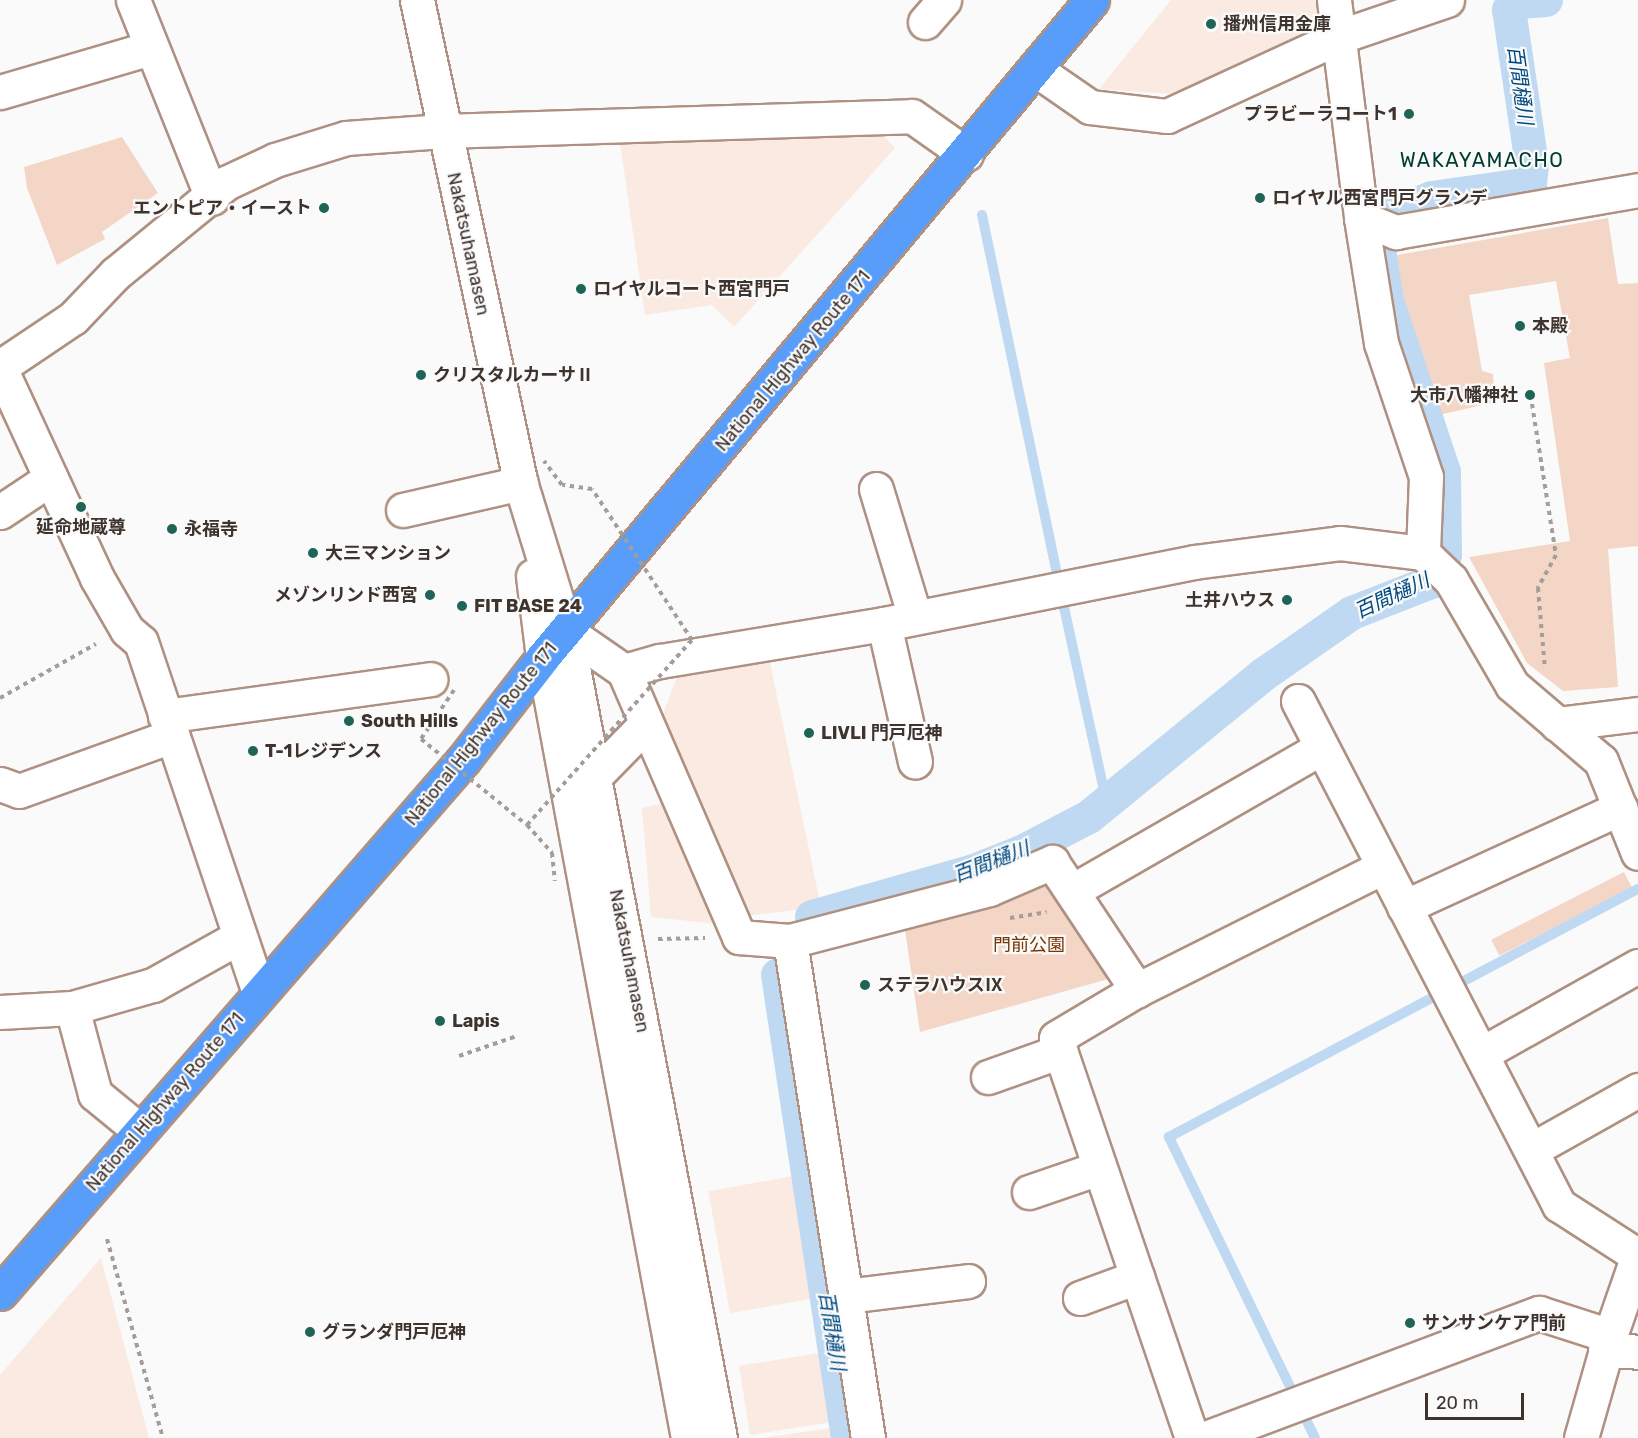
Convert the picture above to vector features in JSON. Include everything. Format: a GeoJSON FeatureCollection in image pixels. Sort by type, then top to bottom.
{"type":"FeatureCollection","features":[{"type":"Feature","properties":{"kind":"highway","name":"National Highway Route 171"},"geometry":{"type":"LineString","coordinates":[[0,1293],[464,759],[543,657],[966,154],[1092,0]]}},
{"type":"Feature","properties":{"kind":"street"},"geometry":{"type":"LineString","coordinates":[[133,0],[150,48],[212,198]]}},
{"type":"Feature","properties":{"kind":"street","name":"Nakatsuhamasen"},"geometry":{"type":"LineString","coordinates":[[417,0],[443,131],[521,485],[566,631],[720,1438]]}},
{"type":"Feature","properties":{"kind":"street"},"geometry":{"type":"LineString","coordinates":[[1335,0],[1379,226],[1381,343],[1426,477],[1433,561],[1512,685],[1601,761],[1638,854]]}},
{"type":"Feature","properties":{"kind":"street"},"geometry":{"type":"LineString","coordinates":[[1035,69],[1090,107],[1167,116],[1341,36],[1447,0]]}},
{"type":"Feature","properties":{"kind":"street"},"geometry":{"type":"LineString","coordinates":[[0,92],[150,48]]}},
{"type":"Feature","properties":{"kind":"street"},"geometry":{"type":"LineString","coordinates":[[259,993],[141,642],[126,628],[97,578],[0,367],[73,318],[115,274],[212,198],[226,183],[275,160],[346,138],[443,131],[912,116],[966,154]]}},
{"type":"Feature","properties":{"kind":"street"},"geometry":{"type":"LineString","coordinates":[[1379,226],[1638,190]]}},
{"type":"Feature","properties":{"kind":"street"},"geometry":{"type":"LineString","coordinates":[[0,512],[51,478]]}},
{"type":"Feature","properties":{"kind":"street"},"geometry":{"type":"LineString","coordinates":[[403,510],[521,485]]}},
{"type":"Feature","properties":{"kind":"street","name":"Nakatsuhamasen"},"geometry":{"type":"LineString","coordinates":[[521,485],[543,657],[688,1438]]}},
{"type":"Feature","properties":{"kind":"street"},"geometry":{"type":"LineString","coordinates":[[876,489],[915,617]]}},
{"type":"Feature","properties":{"kind":"street"},"geometry":{"type":"LineString","coordinates":[[624,670],[660,661],[884,624],[1194,562],[1340,543],[1433,561]]}},
{"type":"Feature","properties":{"kind":"street"},"geometry":{"type":"LineString","coordinates":[[884,624],[915,762]]}},
{"type":"Feature","properties":{"kind":"street"},"geometry":{"type":"LineString","coordinates":[[566,631],[624,670],[645,725],[739,937],[790,941],[990,889],[1052,862],[1137,990]]}},
{"type":"Feature","properties":{"kind":"street"},"geometry":{"type":"LineString","coordinates":[[0,784],[19,791],[169,726],[442,685]]}},
{"type":"Feature","properties":{"kind":"street"},"geometry":{"type":"LineString","coordinates":[[1298,701],[1559,1205],[1638,1256],[1607,1343],[1581,1438]]}},
{"type":"Feature","properties":{"kind":"street"},"geometry":{"type":"LineString","coordinates":[[1557,724],[1638,714]]}},
{"type":"Feature","properties":{"kind":"street"},"geometry":{"type":"LineString","coordinates":[[594,777],[645,725]]}},
{"type":"Feature","properties":{"kind":"street"},"geometry":{"type":"LineString","coordinates":[[1072,891],[1321,748]]}},
{"type":"Feature","properties":{"kind":"street"},"geometry":{"type":"LineString","coordinates":[[1404,907],[1620,808]]}},
{"type":"Feature","properties":{"kind":"street"},"geometry":{"type":"LineString","coordinates":[[1192,1438],[1056,1038],[1137,990],[1383,867]]}},
{"type":"Feature","properties":{"kind":"street"},"geometry":{"type":"LineString","coordinates":[[0,1012],[72,1008],[153,985],[239,937]]}},
{"type":"Feature","properties":{"kind":"street"},"geometry":{"type":"LineString","coordinates":[[790,941],[868,1438]]}},
{"type":"Feature","properties":{"kind":"street"},"geometry":{"type":"LineString","coordinates":[[1481,1054],[1638,966]]}},
{"type":"Feature","properties":{"kind":"street"},"geometry":{"type":"LineString","coordinates":[[72,1008],[94,1094],[140,1131]]}},
{"type":"Feature","properties":{"kind":"street"},"geometry":{"type":"LineString","coordinates":[[988,1077],[1061,1052]]}},
{"type":"Feature","properties":{"kind":"street"},"geometry":{"type":"LineString","coordinates":[[1531,1150],[1638,1090]]}},
{"type":"Feature","properties":{"kind":"street"},"geometry":{"type":"LineString","coordinates":[[1029,1192],[1099,1168]]}},
{"type":"Feature","properties":{"kind":"street"},"geometry":{"type":"LineString","coordinates":[[1080,1298],[1137,1277]]}},
{"type":"Feature","properties":{"kind":"street"},"geometry":{"type":"LineString","coordinates":[[846,1296],[968,1281]]}},
{"type":"Feature","properties":{"kind":"street"},"geometry":{"type":"LineString","coordinates":[[1206,1438],[1539,1313],[1607,1343],[1638,1352]]}},
{"type":"Feature","properties":{"kind":"path"},"geometry":{"type":"LineString","coordinates":[[1532,404],[1556,555],[1538,588],[1545,668],[1532,703]]}},
{"type":"Feature","properties":{"kind":"path"},"geometry":{"type":"LineString","coordinates":[[527,825],[692,640],[592,489],[562,485],[544,461]]}},
{"type":"Feature","properties":{"kind":"path"},"geometry":{"type":"LineString","coordinates":[[0,698],[126,628]]}},
{"type":"Feature","properties":{"kind":"path"},"geometry":{"type":"LineString","coordinates":[[442,685],[421,739],[527,825],[552,853],[555,881]]}},
{"type":"Feature","properties":{"kind":"path"},"geometry":{"type":"LineString","coordinates":[[990,889],[1008,919],[1047,912],[1052,921]]}},
{"type":"Feature","properties":{"kind":"path"},"geometry":{"type":"LineString","coordinates":[[651,940],[739,937]]}},
{"type":"Feature","properties":{"kind":"path"},"geometry":{"type":"LineString","coordinates":[[459,1056],[517,1036]]}},
{"type":"Feature","properties":{"kind":"path"},"geometry":{"type":"LineString","coordinates":[[107,1239],[163,1438]]}},
{"type":"Feature","properties":{"kind":"shaded area","name":"播州信用金庫"},"geometry":{"type":"Polygon","coordinates":[[[1171,0],[1318,0],[1322,21],[1310,36],[1170,94],[1099,89],[1171,0]]]}},
{"type":"Feature","properties":{"kind":"shaded area"},"geometry":{"type":"Polygon","coordinates":[[[877,129],[895,148],[734,327],[712,305],[645,315],[619,136],[877,129]]]}},
{"type":"Feature","properties":{"kind":"shaded area"},"geometry":{"type":"Polygon","coordinates":[[[768,653],[821,907],[737,917],[662,717],[679,671],[768,653]]]}},
{"type":"Feature","properties":{"kind":"shaded area"},"geometry":{"type":"Polygon","coordinates":[[[668,802],[718,924],[651,917],[642,808],[668,802]]]}},
{"type":"Feature","properties":{"kind":"shaded area"},"geometry":{"type":"Polygon","coordinates":[[[800,1175],[822,1297],[730,1313],[708,1191],[800,1175]]]}},
{"type":"Feature","properties":{"kind":"shaded area"},"geometry":{"type":"Polygon","coordinates":[[[101,1258],[149,1438],[0,1438],[0,1375],[101,1258]]]}},
{"type":"Feature","properties":{"kind":"shaded area"},"geometry":{"type":"Polygon","coordinates":[[[826,1352],[837,1421],[750,1435],[739,1366],[826,1352]]]}},
{"type":"Feature","properties":{"kind":"shaded area"},"geometry":{"type":"Polygon","coordinates":[[[837,1427],[839,1438],[762,1438],[837,1427]]]}},
{"type":"Feature","properties":{"kind":"green space"},"geometry":{"type":"Polygon","coordinates":[[[122,137],[158,193],[102,232],[105,239],[57,265],[27,188],[24,167],[122,137]]]}},
{"type":"Feature","properties":{"kind":"green space"},"geometry":{"type":"Polygon","coordinates":[[[1608,218],[1618,284],[1638,283],[1638,546],[1608,549],[1618,687],[1563,691],[1527,663],[1469,557],[1570,541],[1544,363],[1570,358],[1556,281],[1469,295],[1482,371],[1493,374],[1495,402],[1435,416],[1404,323],[1397,255],[1608,218]]]}},
{"type":"Feature","properties":{"kind":"green space"},"geometry":{"type":"Polygon","coordinates":[[[1624,872],[1632,888],[1499,956],[1491,940],[1624,872]]]}},
{"type":"Feature","properties":{"kind":"green space","name":"門前公園"},"geometry":{"type":"Polygon","coordinates":[[[1054,880],[1112,978],[920,1032],[905,930],[1054,880]]]}},
{"type":"Feature","properties":{"kind":"waterway","name":"百間樋川"},"geometry":{"type":"LineString","coordinates":[[812,917],[974,871],[1022,852],[1089,817],[1263,675],[1352,613],[1434,581],[1445,555],[1444,472],[1387,301],[1379,250],[1393,214],[1432,198],[1530,184],[1532,165],[1509,10],[1519,2],[1546,0]]}},
{"type":"Feature","properties":{"kind":"waterway"},"geometry":{"type":"LineString","coordinates":[[982,215],[1058,580]]}},
{"type":"Feature","properties":{"kind":"waterway"},"geometry":{"type":"LineString","coordinates":[[1062,598],[1107,804]]}},
{"type":"Feature","properties":{"kind":"waterway"},"geometry":{"type":"LineString","coordinates":[[1462,982],[1638,889]]}},
{"type":"Feature","properties":{"kind":"waterway","name":"百間樋川"},"geometry":{"type":"LineString","coordinates":[[778,975],[848,1438]]}},
{"type":"Feature","properties":{"kind":"waterway"},"geometry":{"type":"LineString","coordinates":[[1315,1438],[1169,1137],[1439,994]]}},
{"type":"Feature","properties":{"kind":"place","name":"播州信用金庫"},"geometry":{"type":"Point","coordinates":[1211,24]}},
{"type":"Feature","properties":{"kind":"place","name":"プラビーラコート1"},"geometry":{"type":"Point","coordinates":[1409,114]}},
{"type":"Feature","properties":{"kind":"place","name":"ロイヤル西宮門戸グランデ"},"geometry":{"type":"Point","coordinates":[1260,198]}},
{"type":"Feature","properties":{"kind":"place","name":"エントピア・イースト"},"geometry":{"type":"Point","coordinates":[324,208]}},
{"type":"Feature","properties":{"kind":"place","name":"ロイヤルコート西宮門戸"},"geometry":{"type":"Point","coordinates":[581,289]}},
{"type":"Feature","properties":{"kind":"place","name":"本殿"},"geometry":{"type":"Point","coordinates":[1520,326]}},
{"type":"Feature","properties":{"kind":"place","name":"クリスタルカーサⅡ"},"geometry":{"type":"Point","coordinates":[421,375]}},
{"type":"Feature","properties":{"kind":"place","name":"大市八幡神社"},"geometry":{"type":"Point","coordinates":[1530,395]}},
{"type":"Feature","properties":{"kind":"place","name":"延命地蔵尊"},"geometry":{"type":"Point","coordinates":[81,507]}},
{"type":"Feature","properties":{"kind":"place","name":"永福寺"},"geometry":{"type":"Point","coordinates":[172,529]}},
{"type":"Feature","properties":{"kind":"place","name":"大三マンション"},"geometry":{"type":"Point","coordinates":[313,553]}},
{"type":"Feature","properties":{"kind":"place","name":"メゾンリンド西宮"},"geometry":{"type":"Point","coordinates":[430,595]}},
{"type":"Feature","properties":{"kind":"place","name":"土井ハウス"},"geometry":{"type":"Point","coordinates":[1287,600]}},
{"type":"Feature","properties":{"kind":"place","name":"FIT BASE 24"},"geometry":{"type":"Point","coordinates":[462,606]}},
{"type":"Feature","properties":{"kind":"place","name":"South Hills"},"geometry":{"type":"Point","coordinates":[349,721]}},
{"type":"Feature","properties":{"kind":"place","name":"LIVLI 門戸厄神"},"geometry":{"type":"Point","coordinates":[809,733]}},
{"type":"Feature","properties":{"kind":"place","name":"T-1レジデンス"},"geometry":{"type":"Point","coordinates":[253,751]}},
{"type":"Feature","properties":{"kind":"place","name":"ステラハウスⅨ"},"geometry":{"type":"Point","coordinates":[865,985]}},
{"type":"Feature","properties":{"kind":"place","name":"Lapis"},"geometry":{"type":"Point","coordinates":[440,1021]}},
{"type":"Feature","properties":{"kind":"place","name":"サンサンケア門前"},"geometry":{"type":"Point","coordinates":[1410,1323]}},
{"type":"Feature","properties":{"kind":"place","name":"グランダ門戸厄神"},"geometry":{"type":"Point","coordinates":[310,1332]}},
{"type":"Feature","properties":{"kind":"district","name":"WAKAYAMACHO"},"geometry":{"type":"Point","coordinates":[1482,160]}}]}
